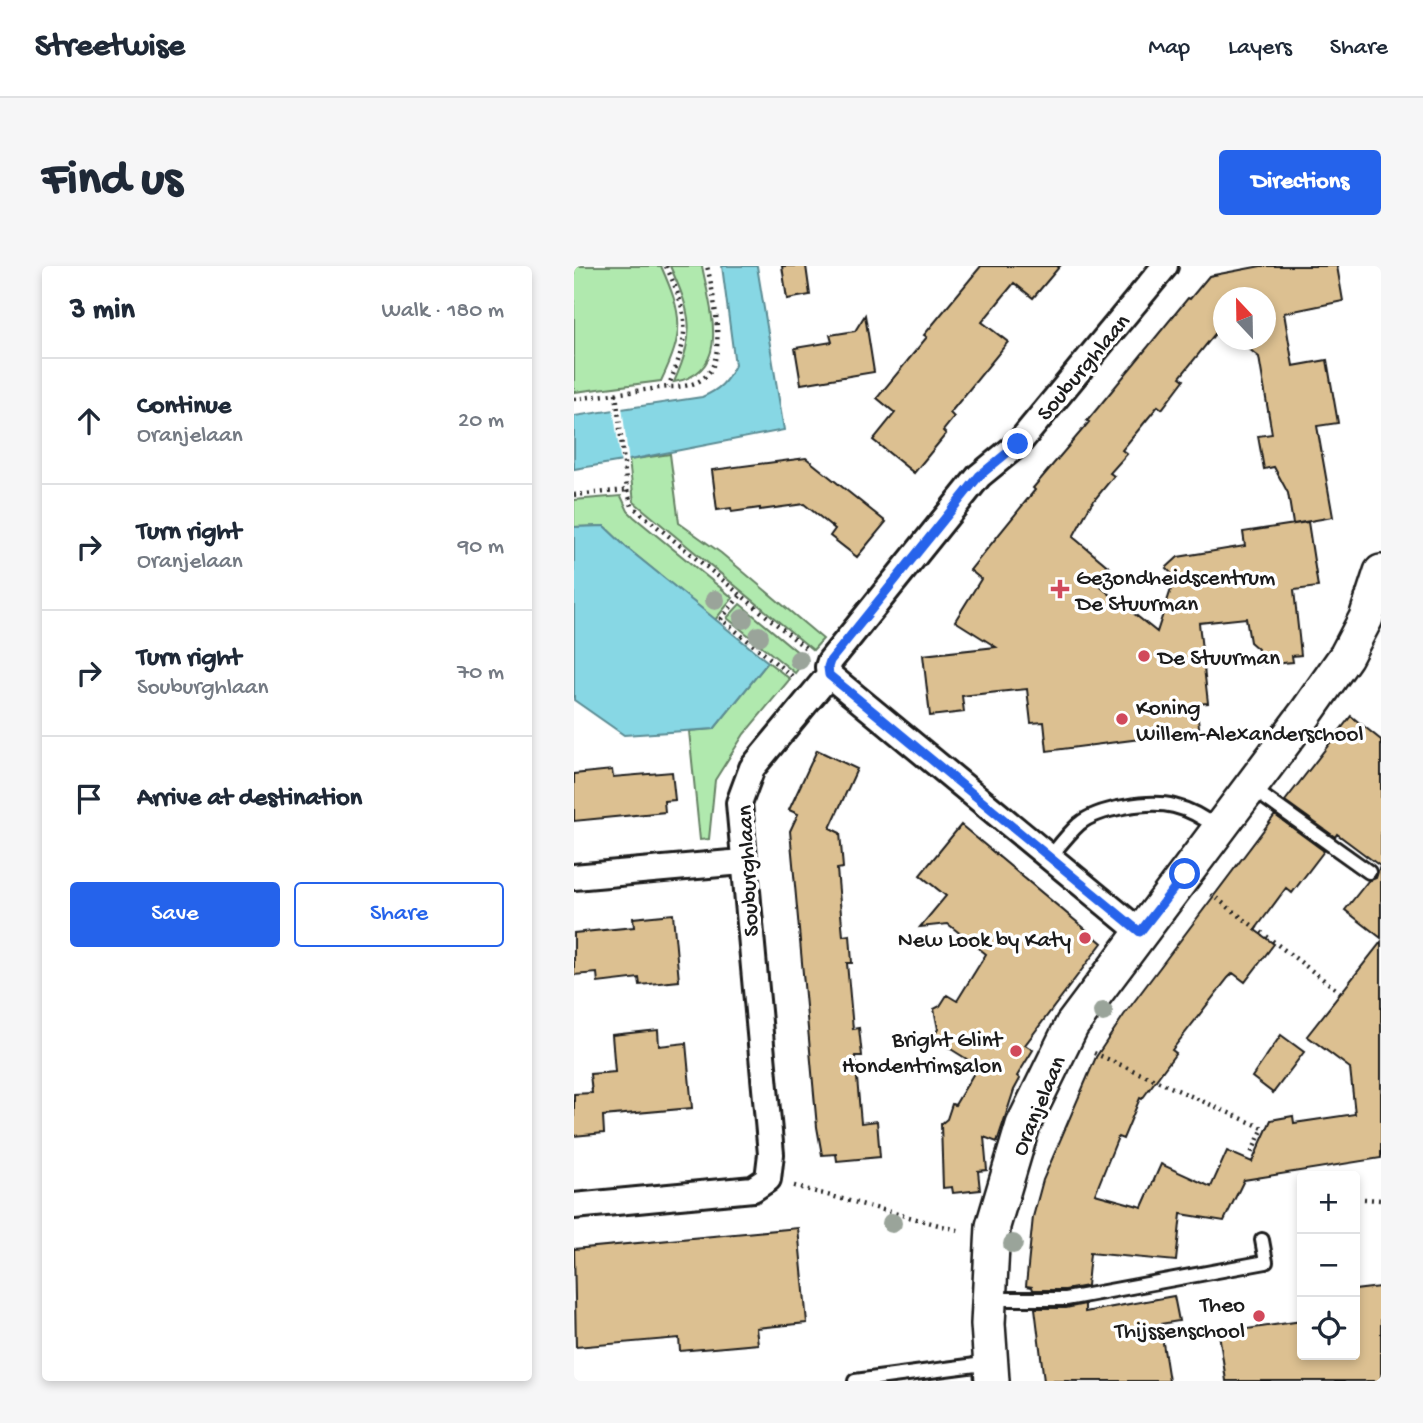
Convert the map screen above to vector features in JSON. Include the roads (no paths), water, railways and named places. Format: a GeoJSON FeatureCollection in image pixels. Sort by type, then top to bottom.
{"type":"FeatureCollection","features":[{"type":"Feature","properties":{"kind":"street","name":"Souburghlaan"},"geometry":{"type":"LineString","coordinates":[[574,1206],[753,1189],[768,1179],[771,1154],[738,803],[752,768],[824,679],[830,661],[979,476],[1018,444],[1165,266]]}},
{"type":"Feature","properties":{"kind":"street","name":"Oranjelaan"},"geometry":{"type":"LineString","coordinates":[[992,1372],[989,1299],[993,1226],[1023,1125],[1078,1016],[1373,623],[1381,572]]}},
{"type":"Feature","properties":{"kind":"street"},"geometry":{"type":"LineString","coordinates":[[824,679],[1050,857],[1140,932]]}},
{"type":"Feature","properties":{"kind":"street"},"geometry":{"type":"LineString","coordinates":[[574,877],[742,862]]}},
{"type":"Feature","properties":{"kind":"lane"},"geometry":{"type":"LineString","coordinates":[[1250,787],[1369,872]]}},
{"type":"Feature","properties":{"kind":"lane"},"geometry":{"type":"LineString","coordinates":[[1050,857],[1081,822],[1108,810],[1138,805],[1171,805],[1199,814],[1219,829]]}},
{"type":"Feature","properties":{"kind":"lane"},"geometry":{"type":"LineString","coordinates":[[989,1299],[1066,1299],[1266,1262],[1262,1240]]}},
{"type":"Feature","properties":{"kind":"lane"},"geometry":{"type":"LineString","coordinates":[[855,1381],[992,1372]]}},
{"type":"Feature","properties":{"kind":"water"},"geometry":{"type":"Polygon","coordinates":[[[722,266],[757,266],[784,430],[574,469],[574,416],[702,397],[722,385],[729,376],[735,365],[722,266]]]}},
{"type":"Feature","properties":{"kind":"water"},"geometry":{"type":"Polygon","coordinates":[[[604,526],[627,548],[768,662],[714,729],[624,735],[574,700],[574,527],[604,526]]]}},
{"type":"Feature","properties":{"kind":"place","name":"Gezondheidscentrum De Stuurman"},"geometry":{"type":"Point","coordinates":[1060,589]}},
{"type":"Feature","properties":{"kind":"place","name":"De Stuurman"},"geometry":{"type":"Point","coordinates":[1144,656]}},
{"type":"Feature","properties":{"kind":"place","name":"Koning Willem-Alexanderschool"},"geometry":{"type":"Point","coordinates":[1122,719]}},
{"type":"Feature","properties":{"kind":"place","name":"New Look by Katy"},"geometry":{"type":"Point","coordinates":[1085,938]}},
{"type":"Feature","properties":{"kind":"place","name":"Bright Glint Hondentrimsalon"},"geometry":{"type":"Point","coordinates":[1016,1051]}},
{"type":"Feature","properties":{"kind":"place","name":"Theo Thijssenschool"},"geometry":{"type":"Point","coordinates":[1259,1316]}}]}
